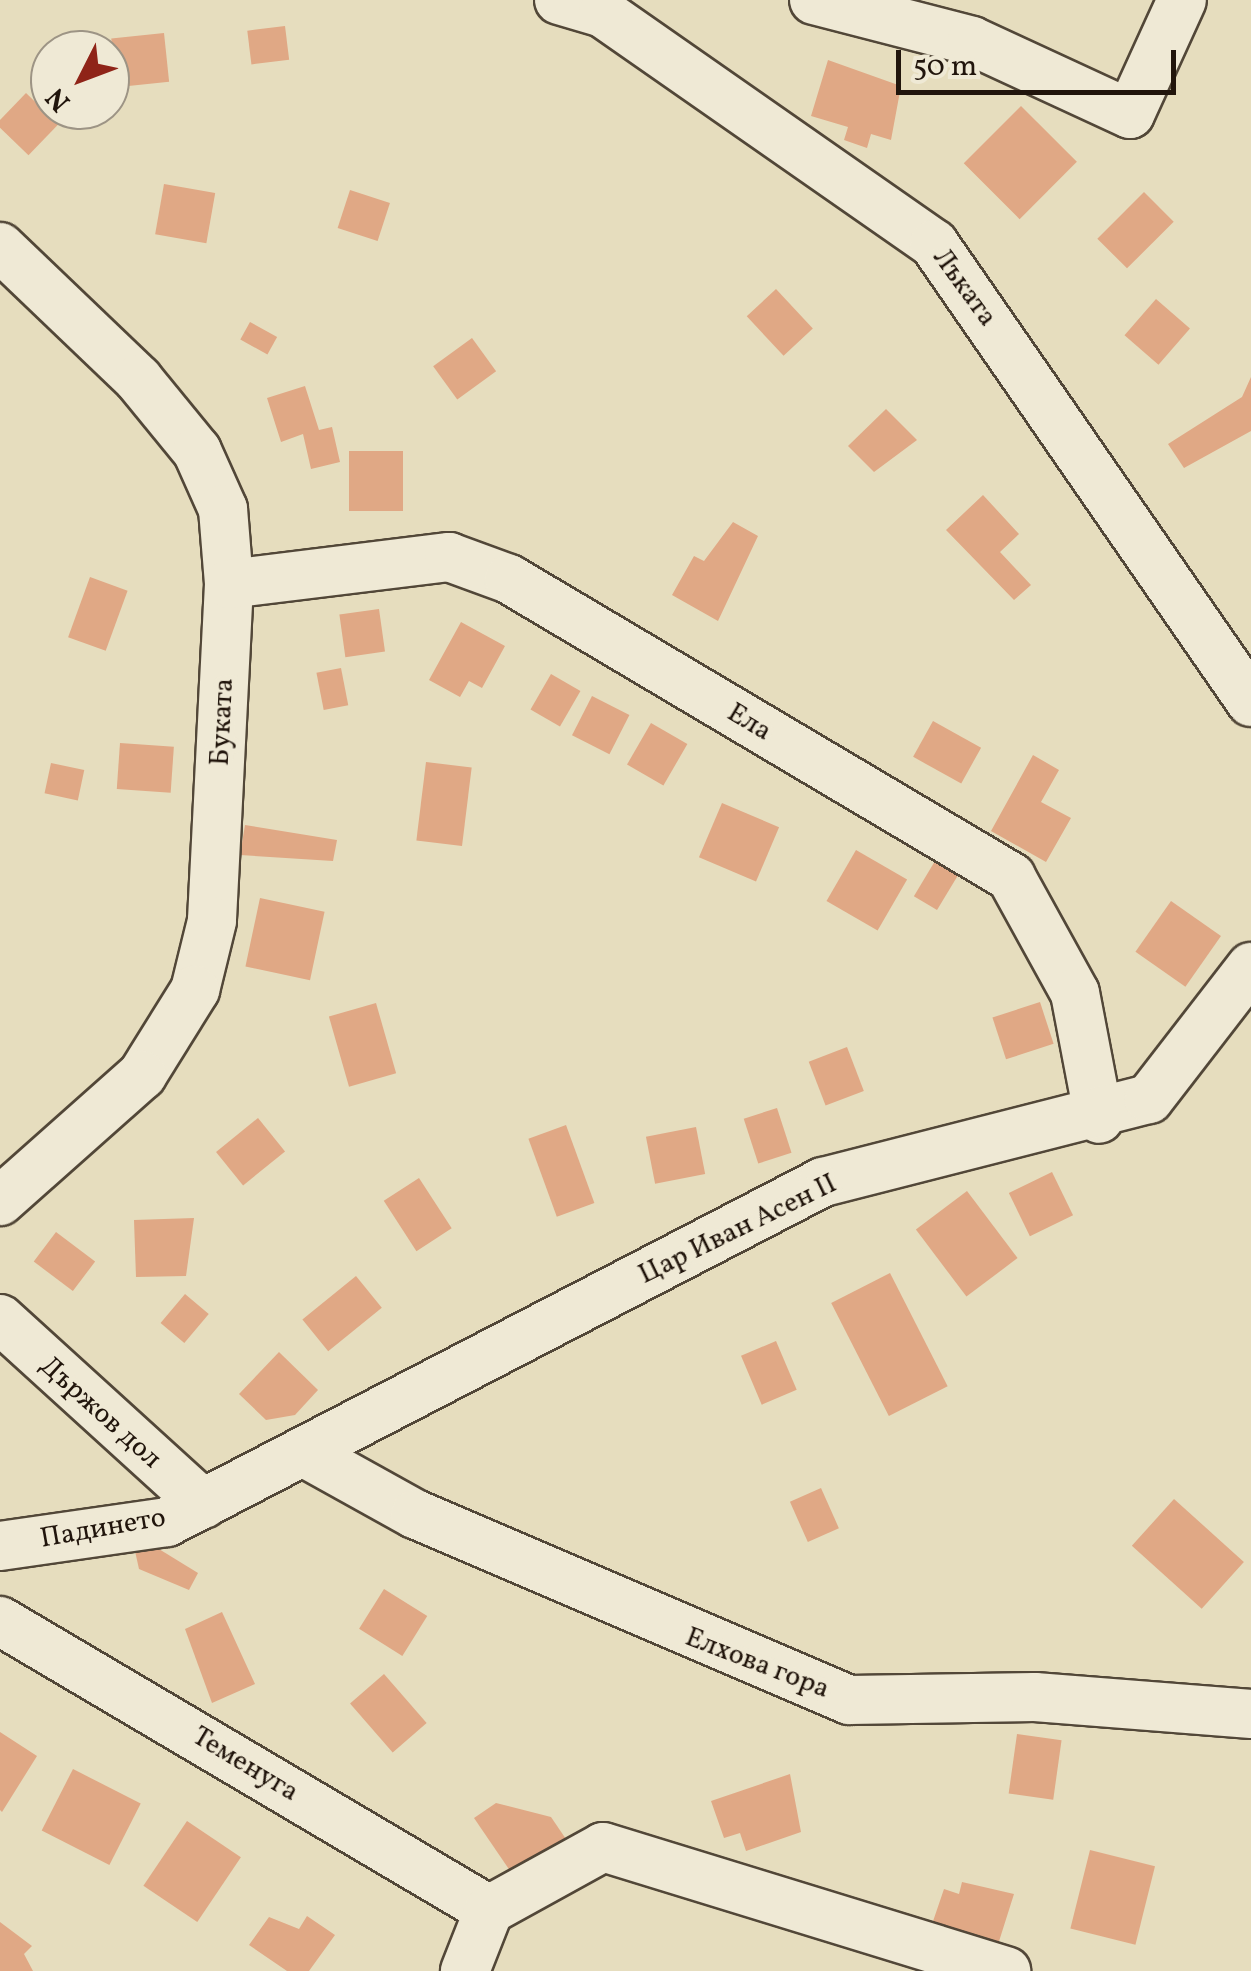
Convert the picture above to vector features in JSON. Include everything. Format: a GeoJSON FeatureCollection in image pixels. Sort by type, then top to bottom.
{"type":"FeatureCollection","features":[{"type":"Feature","properties":{"kind":"street"},"geometry":{"type":"LineString","coordinates":[[814,0],[972,41],[1130,114],[1182,0]]}},
{"type":"Feature","properties":{"kind":"street","name":"Лъката"},"geometry":{"type":"LineString","coordinates":[[593,4],[934,244],[1095,489],[1251,702]]}},
{"type":"Feature","properties":{"kind":"street","name":"Буката"},"geometry":{"type":"LineString","coordinates":[[0,247],[138,379],[197,450],[223,509],[229,584],[212,921],[195,990],[142,1076],[0,1201]]}},
{"type":"Feature","properties":{"kind":"street","name":"Ела"},"geometry":{"type":"LineString","coordinates":[[229,584],[449,556],[509,579],[1011,877],[1075,993],[1098,1119]]}},
{"type":"Feature","properties":{"kind":"street","name":"Цар Иван Асен II"},"geometry":{"type":"LineString","coordinates":[[202,1504],[824,1182],[1098,1119],[1149,1099],[1251,967]]}},
{"type":"Feature","properties":{"kind":"street","name":"Държов дол"},"geometry":{"type":"LineString","coordinates":[[0,1319],[202,1504]]}},
{"type":"Feature","properties":{"kind":"street","name":"Елхова гора"},"geometry":{"type":"LineString","coordinates":[[303,1452],[433,1522],[849,1700],[1035,1697],[1251,1714]]}},
{"type":"Feature","properties":{"kind":"street","name":"Падинето"},"geometry":{"type":"LineString","coordinates":[[0,1546],[167,1522],[202,1504]]}},
{"type":"Feature","properties":{"kind":"street","name":"Теменуга"},"geometry":{"type":"LineString","coordinates":[[0,1621],[489,1910]]}},
{"type":"Feature","properties":{"kind":"street"},"geometry":{"type":"LineString","coordinates":[[466,1971],[489,1910],[603,1847],[1006,1971]]}},
{"type":"Feature","properties":{"kind":"building"},"geometry":{"type":"Polygon","coordinates":[[[285,26],[289,60],[251,64],[247,31],[285,26]]]}},
{"type":"Feature","properties":{"kind":"building"},"geometry":{"type":"Polygon","coordinates":[[[164,33],[169,82],[130,86],[130,37],[164,33]]]}},
{"type":"Feature","properties":{"kind":"building"},"geometry":{"type":"Polygon","coordinates":[[[828,60],[901,86],[891,140],[871,134],[867,148],[844,140],[848,127],[811,116],[828,60]]]}},
{"type":"Feature","properties":{"kind":"building"},"geometry":{"type":"Polygon","coordinates":[[[26,93],[30,97],[30,130],[53,130],[28,155],[0,128],[0,120],[26,93]]]}},
{"type":"Feature","properties":{"kind":"building"},"geometry":{"type":"Polygon","coordinates":[[[1021,106],[1077,162],[1020,219],[964,163],[1021,106]]]}},
{"type":"Feature","properties":{"kind":"building"},"geometry":{"type":"Polygon","coordinates":[[[164,184],[215,193],[206,243],[155,234],[164,184]]]}},
{"type":"Feature","properties":{"kind":"building"},"geometry":{"type":"Polygon","coordinates":[[[350,190],[390,203],[378,241],[338,228],[350,190]]]}},
{"type":"Feature","properties":{"kind":"building"},"geometry":{"type":"Polygon","coordinates":[[[1144,192],[1174,222],[1127,268],[1097,239],[1144,192]]]}},
{"type":"Feature","properties":{"kind":"building"},"geometry":{"type":"Polygon","coordinates":[[[776,289],[813,328],[784,356],[747,316],[776,289]]]}},
{"type":"Feature","properties":{"kind":"building"},"geometry":{"type":"Polygon","coordinates":[[[1156,299],[1190,329],[1158,365],[1125,335],[1156,299]]]}},
{"type":"Feature","properties":{"kind":"building"},"geometry":{"type":"Polygon","coordinates":[[[250,322],[277,337],[267,355],[240,339],[250,322]]]}},
{"type":"Feature","properties":{"kind":"building"},"geometry":{"type":"Polygon","coordinates":[[[472,338],[496,371],[457,399],[433,366],[472,338]]]}},
{"type":"Feature","properties":{"kind":"building"},"geometry":{"type":"Polygon","coordinates":[[[1251,377],[1251,431],[1184,468],[1168,444],[1242,397],[1251,377]]]}},
{"type":"Feature","properties":{"kind":"building"},"geometry":{"type":"Polygon","coordinates":[[[305,386],[319,430],[332,427],[340,462],[311,469],[303,434],[281,442],[267,398],[305,386]]]}},
{"type":"Feature","properties":{"kind":"building"},"geometry":{"type":"Polygon","coordinates":[[[886,409],[917,440],[874,472],[848,446],[886,409]]]}},
{"type":"Feature","properties":{"kind":"building"},"geometry":{"type":"Polygon","coordinates":[[[349,451],[403,451],[403,511],[349,511],[349,451]]]}},
{"type":"Feature","properties":{"kind":"building"},"geometry":{"type":"Polygon","coordinates":[[[983,495],[1019,534],[1000,552],[1031,585],[1014,600],[946,530],[983,495]]]}},
{"type":"Feature","properties":{"kind":"building"},"geometry":{"type":"Polygon","coordinates":[[[733,522],[758,536],[718,621],[672,595],[694,556],[704,561],[733,522]]]}},
{"type":"Feature","properties":{"kind":"building"},"geometry":{"type":"Polygon","coordinates":[[[90,577],[128,591],[106,651],[68,637],[90,577]]]}},
{"type":"Feature","properties":{"kind":"building"},"geometry":{"type":"Polygon","coordinates":[[[379,609],[385,652],[345,657],[339,615],[379,609]]]}},
{"type":"Feature","properties":{"kind":"building"},"geometry":{"type":"Polygon","coordinates":[[[461,622],[505,646],[482,688],[469,681],[460,697],[429,680],[461,622]]]}},
{"type":"Feature","properties":{"kind":"building"},"geometry":{"type":"Polygon","coordinates":[[[341,668],[348,705],[324,710],[316,673],[341,668]]]}},
{"type":"Feature","properties":{"kind":"building"},"geometry":{"type":"Polygon","coordinates":[[[551,674],[580,691],[560,727],[530,710],[551,674]]]}},
{"type":"Feature","properties":{"kind":"building"},"geometry":{"type":"Polygon","coordinates":[[[592,696],[629,715],[609,754],[572,735],[592,696]]]}},
{"type":"Feature","properties":{"kind":"building"},"geometry":{"type":"Polygon","coordinates":[[[933,721],[981,748],[961,784],[913,757],[933,721]]]}},
{"type":"Feature","properties":{"kind":"building"},"geometry":{"type":"Polygon","coordinates":[[[651,723],[687,744],[663,786],[627,765],[651,723]]]}},
{"type":"Feature","properties":{"kind":"building"},"geometry":{"type":"Polygon","coordinates":[[[120,743],[174,747],[171,793],[117,789],[120,743]]]}},
{"type":"Feature","properties":{"kind":"building"},"geometry":{"type":"Polygon","coordinates":[[[1033,755],[1059,770],[1041,802],[1071,818],[1046,862],[991,831],[1033,755]]]}},
{"type":"Feature","properties":{"kind":"building"},"geometry":{"type":"Polygon","coordinates":[[[426,762],[472,768],[462,846],[416,840],[426,762]]]}},
{"type":"Feature","properties":{"kind":"building"},"geometry":{"type":"Polygon","coordinates":[[[51,763],[84,770],[78,800],[45,793],[51,763]]]}},
{"type":"Feature","properties":{"kind":"building"},"geometry":{"type":"Polygon","coordinates":[[[722,803],[779,827],[756,882],[699,857],[722,803]]]}},
{"type":"Feature","properties":{"kind":"building"},"geometry":{"type":"Polygon","coordinates":[[[245,825],[337,840],[333,861],[240,855],[245,825]]]}},
{"type":"Feature","properties":{"kind":"building"},"geometry":{"type":"Polygon","coordinates":[[[856,850],[907,880],[878,931],[826,901],[856,850]]]}},
{"type":"Feature","properties":{"kind":"building"},"geometry":{"type":"Polygon","coordinates":[[[935,861],[958,875],[937,910],[914,896],[935,861]]]}},
{"type":"Feature","properties":{"kind":"building"},"geometry":{"type":"Polygon","coordinates":[[[260,898],[325,912],[310,980],[245,966],[260,898]]]}},
{"type":"Feature","properties":{"kind":"building"},"geometry":{"type":"Polygon","coordinates":[[[1171,901],[1221,936],[1185,987],[1135,952],[1171,901]]]}},
{"type":"Feature","properties":{"kind":"building"},"geometry":{"type":"Polygon","coordinates":[[[1040,1002],[1054,1044],[1006,1059],[992,1017],[1040,1002]]]}},
{"type":"Feature","properties":{"kind":"building"},"geometry":{"type":"Polygon","coordinates":[[[376,1003],[396,1073],[349,1087],[329,1017],[376,1003]]]}},
{"type":"Feature","properties":{"kind":"building"},"geometry":{"type":"Polygon","coordinates":[[[847,1047],[864,1091],[826,1106],[809,1062],[847,1047]]]}},
{"type":"Feature","properties":{"kind":"building"},"geometry":{"type":"Polygon","coordinates":[[[777,1108],[792,1153],[758,1164],[744,1119],[777,1108]]]}},
{"type":"Feature","properties":{"kind":"building"},"geometry":{"type":"Polygon","coordinates":[[[258,1118],[285,1151],[243,1185],[216,1152],[258,1118]]]}},
{"type":"Feature","properties":{"kind":"building"},"geometry":{"type":"Polygon","coordinates":[[[566,1125],[594,1203],[557,1217],[528,1139],[566,1125]]]}},
{"type":"Feature","properties":{"kind":"building"},"geometry":{"type":"Polygon","coordinates":[[[696,1127],[705,1174],[655,1184],[646,1137],[696,1127]]]}},
{"type":"Feature","properties":{"kind":"building"},"geometry":{"type":"Polygon","coordinates":[[[1052,1172],[1073,1215],[1030,1236],[1009,1193],[1052,1172]]]}},
{"type":"Feature","properties":{"kind":"building"},"geometry":{"type":"Polygon","coordinates":[[[419,1178],[452,1228],[416,1251],[384,1201],[419,1178]]]}},
{"type":"Feature","properties":{"kind":"building"},"geometry":{"type":"Polygon","coordinates":[[[967,1191],[1018,1258],[966,1297],[916,1230],[967,1191]]]}},
{"type":"Feature","properties":{"kind":"building"},"geometry":{"type":"Polygon","coordinates":[[[194,1218],[186,1276],[136,1277],[134,1220],[194,1218]]]}},
{"type":"Feature","properties":{"kind":"building"},"geometry":{"type":"Polygon","coordinates":[[[56,1232],[95,1261],[73,1291],[34,1262],[56,1232]]]}},
{"type":"Feature","properties":{"kind":"building"},"geometry":{"type":"Polygon","coordinates":[[[890,1273],[948,1386],[889,1416],[831,1303],[890,1273]]]}},
{"type":"Feature","properties":{"kind":"building"},"geometry":{"type":"Polygon","coordinates":[[[356,1276],[382,1308],[328,1351],[302,1319],[356,1276]]]}},
{"type":"Feature","properties":{"kind":"building"},"geometry":{"type":"Polygon","coordinates":[[[185,1294],[209,1314],[184,1343],[161,1323],[185,1294]]]}},
{"type":"Feature","properties":{"kind":"building"},"geometry":{"type":"Polygon","coordinates":[[[776,1341],[797,1390],[762,1405],[741,1356],[776,1341]]]}},
{"type":"Feature","properties":{"kind":"building"},"geometry":{"type":"Polygon","coordinates":[[[279,1352],[318,1390],[295,1415],[266,1420],[239,1394],[279,1352]]]}},
{"type":"Feature","properties":{"kind":"building"},"geometry":{"type":"Polygon","coordinates":[[[821,1488],[839,1528],[808,1542],[790,1502],[821,1488]]]}},
{"type":"Feature","properties":{"kind":"building"},"geometry":{"type":"Polygon","coordinates":[[[1174,1499],[1244,1562],[1202,1609],[1132,1546],[1174,1499]]]}},
{"type":"Feature","properties":{"kind":"building"},"geometry":{"type":"Polygon","coordinates":[[[154,1546],[198,1573],[189,1590],[139,1569],[135,1551],[154,1546]]]}},
{"type":"Feature","properties":{"kind":"building"},"geometry":{"type":"Polygon","coordinates":[[[384,1589],[427,1616],[402,1656],[359,1629],[384,1589]]]}},
{"type":"Feature","properties":{"kind":"building"},"geometry":{"type":"Polygon","coordinates":[[[222,1612],[255,1684],[212,1703],[185,1629],[222,1612]]]}},
{"type":"Feature","properties":{"kind":"building"},"geometry":{"type":"Polygon","coordinates":[[[384,1674],[427,1723],[393,1753],[350,1704],[384,1674]]]}},
{"type":"Feature","properties":{"kind":"building"},"geometry":{"type":"Polygon","coordinates":[[[0,1732],[37,1756],[2,1812],[0,1810],[0,1732]]]}},
{"type":"Feature","properties":{"kind":"building"},"geometry":{"type":"Polygon","coordinates":[[[1017,1734],[1062,1740],[1053,1800],[1009,1793],[1017,1734]]]}},
{"type":"Feature","properties":{"kind":"building"},"geometry":{"type":"Polygon","coordinates":[[[73,1769],[141,1804],[109,1865],[42,1830],[73,1769]]]}},
{"type":"Feature","properties":{"kind":"building"},"geometry":{"type":"Polygon","coordinates":[[[790,1774],[801,1832],[746,1851],[740,1833],[724,1838],[711,1801],[790,1774]]]}},
{"type":"Feature","properties":{"kind":"building"},"geometry":{"type":"Polygon","coordinates":[[[496,1803],[551,1817],[570,1845],[517,1881],[474,1818],[496,1803]]]}},
{"type":"Feature","properties":{"kind":"building"},"geometry":{"type":"Polygon","coordinates":[[[187,1821],[241,1857],[197,1922],[143,1886],[187,1821]]]}},
{"type":"Feature","properties":{"kind":"building"},"geometry":{"type":"Polygon","coordinates":[[[1090,1850],[1155,1866],[1135,1945],[1070,1929],[1090,1850]]]}},
{"type":"Feature","properties":{"kind":"building"},"geometry":{"type":"Polygon","coordinates":[[[962,1882],[1014,1894],[995,1954],[929,1933],[944,1889],[959,1894],[962,1882]]]}},
{"type":"Feature","properties":{"kind":"building"},"geometry":{"type":"Polygon","coordinates":[[[307,1916],[335,1935],[309,1971],[287,1971],[249,1945],[269,1917],[299,1929],[307,1916]]]}},
{"type":"Feature","properties":{"kind":"building"},"geometry":{"type":"Polygon","coordinates":[[[0,1922],[32,1946],[24,1954],[33,1971],[0,1971],[0,1922]]]}}]}
